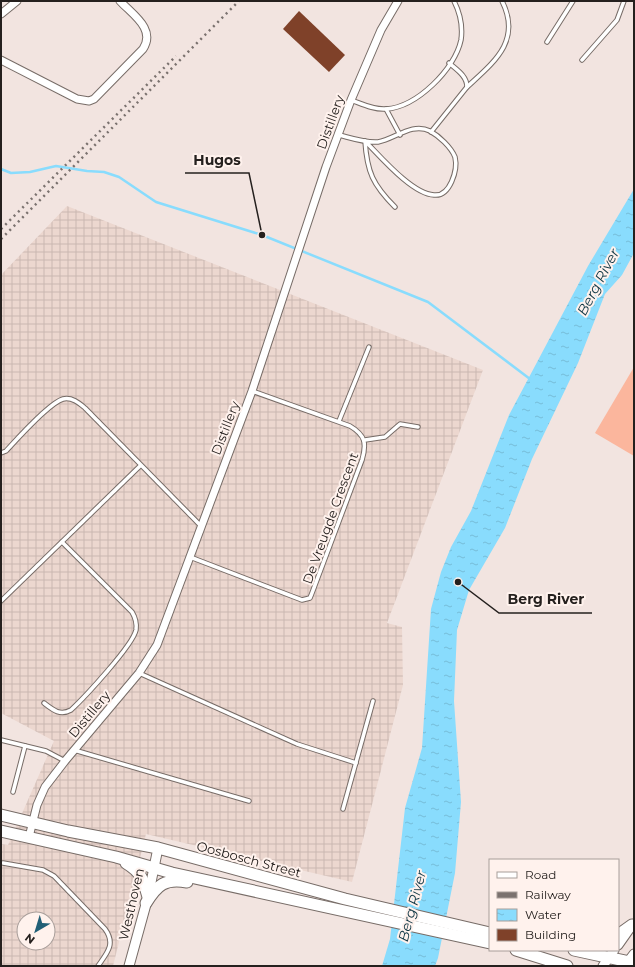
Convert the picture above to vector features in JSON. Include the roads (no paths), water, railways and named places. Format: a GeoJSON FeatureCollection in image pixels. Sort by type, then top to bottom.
{"type":"FeatureCollection","features":[{"type":"Feature","properties":{"kind":"main road","name":"Oosbosch Street"},"geometry":{"type":"LineString","coordinates":[[1,815],[32,821],[68,832],[158,848],[343,904],[489,943]]}},
{"type":"Feature","properties":{"kind":"main road","name":"Oosbosch Street"},"geometry":{"type":"LineString","coordinates":[[1,831],[116,857],[172,873],[256,891],[343,904],[489,932]]}},
{"type":"Feature","properties":{"kind":"main road"},"geometry":{"type":"LineString","coordinates":[[116,857],[138,870],[144,882],[147,900]]}},
{"type":"Feature","properties":{"kind":"main road"},"geometry":{"type":"LineString","coordinates":[[147,900],[160,886],[174,880],[232,892],[256,891]]}},
{"type":"Feature","properties":{"kind":"main road"},"geometry":{"type":"LineString","coordinates":[[619,934],[633,924]]}},
{"type":"Feature","properties":{"kind":"main road"},"geometry":{"type":"LineString","coordinates":[[519,951],[567,966]]}},
{"type":"Feature","properties":{"kind":"main road"},"geometry":{"type":"LineString","coordinates":[[578,951],[631,961]]}},
{"type":"Feature","properties":{"kind":"street"},"geometry":{"type":"LineString","coordinates":[[1,14],[8,4],[17,1]]}},
{"type":"Feature","properties":{"kind":"street"},"geometry":{"type":"LineString","coordinates":[[1,60],[77,99],[89,101],[94,99],[143,49],[148,39],[146,28],[120,1]]}},
{"type":"Feature","properties":{"kind":"street","name":"Distillery"},"geometry":{"type":"LineString","coordinates":[[29,837],[32,821],[45,787],[139,673],[157,645],[252,391],[299,249],[351,100],[381,30],[398,1]]}},
{"type":"Feature","properties":{"kind":"street","name":"Westhoven"},"geometry":{"type":"LineString","coordinates":[[129,966],[147,900],[158,848]]}},
{"type":"Feature","properties":{"kind":"street"},"geometry":{"type":"LineString","coordinates":[[619,944],[633,924]]}},
{"type":"Feature","properties":{"kind":"lane"},"geometry":{"type":"LineString","coordinates":[[351,100],[375,108],[386,109],[403,106],[427,91],[449,63],[460,40],[462,25],[454,1]]}},
{"type":"Feature","properties":{"kind":"lane"},"geometry":{"type":"LineString","coordinates":[[431,132],[467,87],[494,62],[508,39],[510,26],[508,13],[502,1]]}},
{"type":"Feature","properties":{"kind":"lane"},"geometry":{"type":"LineString","coordinates":[[547,42],[573,1]]}},
{"type":"Feature","properties":{"kind":"lane"},"geometry":{"type":"LineString","coordinates":[[582,60],[617,20],[624,1]]}},
{"type":"Feature","properties":{"kind":"lane"},"geometry":{"type":"LineString","coordinates":[[449,63],[464,76],[467,87]]}},
{"type":"Feature","properties":{"kind":"lane"},"geometry":{"type":"LineString","coordinates":[[386,109],[400,135]]}},
{"type":"Feature","properties":{"kind":"lane"},"geometry":{"type":"LineString","coordinates":[[339,134],[365,141],[376,142],[400,135],[410,129],[418,128],[431,132],[447,145],[454,156],[456,166],[454,175],[448,187],[442,194],[434,196],[421,192],[365,141]]}},
{"type":"Feature","properties":{"kind":"lane"},"geometry":{"type":"LineString","coordinates":[[365,141],[366,157],[371,177],[380,192],[395,207]]}},
{"type":"Feature","properties":{"kind":"lane"},"geometry":{"type":"LineString","coordinates":[[338,421],[369,347]]}},
{"type":"Feature","properties":{"kind":"lane","name":"De Vreugde Crescent"},"geometry":{"type":"LineString","coordinates":[[190,557],[302,600],[310,598],[362,460],[366,448],[365,440],[360,432],[338,421],[252,391]]}},
{"type":"Feature","properties":{"kind":"lane"},"geometry":{"type":"LineString","coordinates":[[1,453],[6,451],[57,402],[71,399],[78,402],[85,408],[140,466],[201,526]]}},
{"type":"Feature","properties":{"kind":"lane"},"geometry":{"type":"LineString","coordinates":[[365,440],[385,437],[400,424],[418,427]]}},
{"type":"Feature","properties":{"kind":"lane"},"geometry":{"type":"LineString","coordinates":[[1,601],[140,466]]}},
{"type":"Feature","properties":{"kind":"lane"},"geometry":{"type":"LineString","coordinates":[[44,703],[60,713],[66,713],[71,710],[131,642],[136,628],[135,617],[132,612],[62,542]]}},
{"type":"Feature","properties":{"kind":"lane"},"geometry":{"type":"LineString","coordinates":[[139,673],[297,744],[356,763]]}},
{"type":"Feature","properties":{"kind":"lane"},"geometry":{"type":"LineString","coordinates":[[343,809],[373,701]]}},
{"type":"Feature","properties":{"kind":"lane"},"geometry":{"type":"LineString","coordinates":[[1,740],[46,751],[65,761]]}},
{"type":"Feature","properties":{"kind":"lane"},"geometry":{"type":"LineString","coordinates":[[13,792],[25,746]]}},
{"type":"Feature","properties":{"kind":"lane"},"geometry":{"type":"LineString","coordinates":[[74,750],[249,801]]}},
{"type":"Feature","properties":{"kind":"lane"},"geometry":{"type":"LineString","coordinates":[[3,863],[43,870],[54,876],[105,928],[110,935],[111,943],[109,950],[98,966]]}},
{"type":"Feature","properties":{"kind":"water"},"geometry":{"type":"Polygon","coordinates":[[[634,189],[634,253],[622,275],[605,294],[578,363],[532,459],[505,528],[469,590],[457,630],[454,701],[461,802],[455,873],[438,958],[435,966],[382,966],[390,939],[405,808],[422,748],[431,609],[441,572],[451,547],[471,511],[509,415],[588,266],[634,189]]]}},
{"type":"Feature","properties":{"kind":"waterway"},"geometry":{"type":"LineString","coordinates":[[1,169],[11,173],[30,172],[56,166],[104,172],[119,177],[156,202],[262,235],[428,302],[530,379]]}},
{"type":"Feature","properties":{"kind":"railway"},"geometry":{"type":"LineString","coordinates":[[1,239],[239,1]]}},
{"type":"Feature","properties":{"kind":"railway"},"geometry":{"type":"LineString","coordinates":[[1,229],[176,56]]}},
{"type":"Feature","properties":{"kind":"place","name":"Hugos"},"geometry":{"type":"Point","coordinates":[262,235]}},
{"type":"Feature","properties":{"kind":"place","name":"Berg River"},"geometry":{"type":"Point","coordinates":[458,582]}}]}
